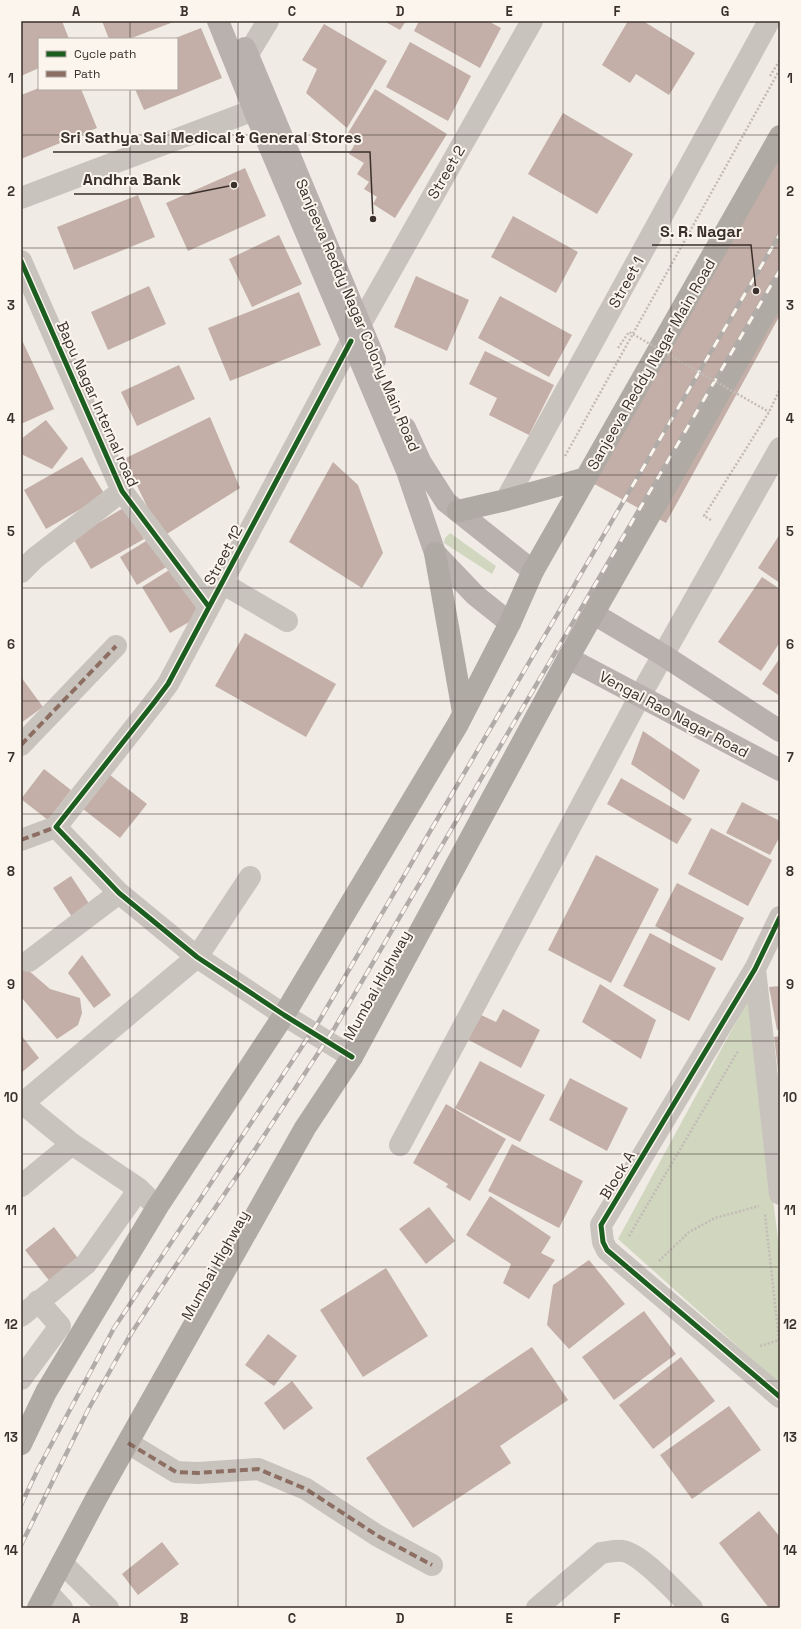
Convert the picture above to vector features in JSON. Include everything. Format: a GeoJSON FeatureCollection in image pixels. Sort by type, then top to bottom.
{"type":"FeatureCollection","features":[{"type":"Feature","properties":{"kind":"highway","name":"Sanjeeva Reddy Nagar Main Road"},"geometry":{"type":"LineString","coordinates":[[510,623],[533,571],[780,136]]}},
{"type":"Feature","properties":{"kind":"highway"},"geometry":{"type":"LineString","coordinates":[[594,614],[780,287]]}},
{"type":"Feature","properties":{"kind":"highway"},"geometry":{"type":"LineString","coordinates":[[453,507],[506,500],[586,478]]}},
{"type":"Feature","properties":{"kind":"highway"},"geometry":{"type":"LineString","coordinates":[[435,553],[463,712]]}},
{"type":"Feature","properties":{"kind":"highway","name":"Mumbai Highway"},"geometry":{"type":"LineString","coordinates":[[42,1600],[128,1443],[306,1128],[352,1057],[568,658],[594,614]]}},
{"type":"Feature","properties":{"kind":"highway"},"geometry":{"type":"LineString","coordinates":[[21,1444],[46,1392],[158,1206],[284,1015],[458,724],[510,623]]}},
{"type":"Feature","properties":{"kind":"main road","name":"Sanjeeva Reddy Nagar Colony Main Road"},"geometry":{"type":"LineString","coordinates":[[218,21],[250,111],[356,332],[387,389],[421,463],[453,507],[533,571]]}},
{"type":"Feature","properties":{"kind":"main road","name":"Sanjeeva Reddy Nagar Colony Main Road"},"geometry":{"type":"LineString","coordinates":[[235,21],[356,332],[407,471],[435,553]]}},
{"type":"Feature","properties":{"kind":"main road"},"geometry":{"type":"LineString","coordinates":[[425,522],[453,507]]}},
{"type":"Feature","properties":{"kind":"main road"},"geometry":{"type":"LineString","coordinates":[[435,553],[475,595],[510,623]]}},
{"type":"Feature","properties":{"kind":"main road"},"geometry":{"type":"LineString","coordinates":[[594,614],[663,655],[780,731]]}},
{"type":"Feature","properties":{"kind":"main road","name":"Vengal Rao Nagar Road"},"geometry":{"type":"LineString","coordinates":[[568,658],[780,770]]}},
{"type":"Feature","properties":{"kind":"street"},"geometry":{"type":"LineString","coordinates":[[248,54],[268,21]]}},
{"type":"Feature","properties":{"kind":"street","name":"Street 2"},"geometry":{"type":"LineString","coordinates":[[356,332],[532,21]]}},
{"type":"Feature","properties":{"kind":"street","name":"Street 1"},"geometry":{"type":"LineString","coordinates":[[506,500],[769,21]]}},
{"type":"Feature","properties":{"kind":"street"},"geometry":{"type":"LineString","coordinates":[[21,198],[250,111]]}},
{"type":"Feature","properties":{"kind":"street","name":"Bapu Nagar Internal road"},"geometry":{"type":"LineString","coordinates":[[21,260],[122,491],[209,608]]}},
{"type":"Feature","properties":{"kind":"street","name":"Street 12"},"geometry":{"type":"LineString","coordinates":[[56,827],[164,689],[209,608],[356,332]]}},
{"type":"Feature","properties":{"kind":"street"},"geometry":{"type":"LineString","coordinates":[[400,1145],[640,696],[780,448]]}},
{"type":"Feature","properties":{"kind":"street"},"geometry":{"type":"LineString","coordinates":[[21,572],[35,558],[122,491]]}},
{"type":"Feature","properties":{"kind":"street"},"geometry":{"type":"LineString","coordinates":[[222,583],[287,621]]}},
{"type":"Feature","properties":{"kind":"street"},"geometry":{"type":"LineString","coordinates":[[21,745],[116,646]]}},
{"type":"Feature","properties":{"kind":"street"},"geometry":{"type":"LineString","coordinates":[[21,840],[56,827],[119,893],[196,957],[284,1015],[352,1057]]}},
{"type":"Feature","properties":{"kind":"street"},"geometry":{"type":"LineString","coordinates":[[158,1206],[139,1189],[72,1144],[22,1103],[196,957],[250,877]]}},
{"type":"Feature","properties":{"kind":"street"},"geometry":{"type":"LineString","coordinates":[[29,961],[119,893]]}},
{"type":"Feature","properties":{"kind":"street","name":"Block A"},"geometry":{"type":"LineString","coordinates":[[780,917],[755,969],[601,1225],[603,1242],[607,1250],[780,1397]]}},
{"type":"Feature","properties":{"kind":"street"},"geometry":{"type":"LineString","coordinates":[[755,969],[772,1200]]}},
{"type":"Feature","properties":{"kind":"street"},"geometry":{"type":"LineString","coordinates":[[21,1186],[72,1144]]}},
{"type":"Feature","properties":{"kind":"street"},"geometry":{"type":"LineString","coordinates":[[21,1316],[86,1264],[139,1189]]}},
{"type":"Feature","properties":{"kind":"street"},"geometry":{"type":"LineString","coordinates":[[21,1379],[60,1326],[38,1302]]}},
{"type":"Feature","properties":{"kind":"street"},"geometry":{"type":"LineString","coordinates":[[128,1443],[176,1472],[198,1473],[258,1469],[306,1489],[378,1536],[432,1565]]}},
{"type":"Feature","properties":{"kind":"street"},"geometry":{"type":"LineString","coordinates":[[537,1608],[601,1553],[614,1551],[624,1551],[638,1558],[692,1608]]}},
{"type":"Feature","properties":{"kind":"street"},"geometry":{"type":"LineString","coordinates":[[62,1563],[108,1608]]}},
{"type":"Feature","properties":{"kind":"street"},"geometry":{"type":"LineString","coordinates":[[42,1600],[62,1608]]}},
{"type":"Feature","properties":{"kind":"path"},"geometry":{"type":"LineString","coordinates":[[779,65],[780,60]]}},
{"type":"Feature","properties":{"kind":"path"},"geometry":{"type":"LineString","coordinates":[[548,489],[574,437],[780,69]]}},
{"type":"Feature","properties":{"kind":"path"},"geometry":{"type":"LineString","coordinates":[[618,348],[629,332],[769,412]]}},
{"type":"Feature","properties":{"kind":"path"},"geometry":{"type":"LineString","coordinates":[[704,516],[769,412],[780,389]]}},
{"type":"Feature","properties":{"kind":"path"},"geometry":{"type":"LineString","coordinates":[[628,1268],[641,1249],[629,1238],[742,1045]]}},
{"type":"Feature","properties":{"kind":"path"},"geometry":{"type":"LineString","coordinates":[[657,1263],[689,1232],[716,1218],[772,1200]]}},
{"type":"Feature","properties":{"kind":"path"},"geometry":{"type":"LineString","coordinates":[[759,1346],[779,1340],[765,1213]]}},
{"type":"Feature","properties":{"kind":"green space"},"geometry":{"type":"Polygon","coordinates":[[[450,533],[496,566],[492,574],[444,543],[445,538],[450,533]]]}},
{"type":"Feature","properties":{"kind":"green space"},"geometry":{"type":"Polygon","coordinates":[[[748,1000],[780,1255],[780,1384],[618,1239],[748,1000]]]}},
{"type":"Feature","properties":{"kind":"building"},"geometry":{"type":"Polygon","coordinates":[[[21,21],[62,21],[69,38],[38,38],[38,68],[21,76],[21,21]]]}},
{"type":"Feature","properties":{"kind":"building"},"geometry":{"type":"Polygon","coordinates":[[[102,21],[176,21],[132,38],[109,38],[102,21]]]}},
{"type":"Feature","properties":{"kind":"building"},"geometry":{"type":"Polygon","coordinates":[[[384,21],[406,21],[400,30],[384,21]]]}},
{"type":"Feature","properties":{"kind":"building"},"geometry":{"type":"Polygon","coordinates":[[[419,21],[488,21],[501,28],[480,68],[414,31],[419,21]]]}},
{"type":"Feature","properties":{"kind":"building"},"geometry":{"type":"Polygon","coordinates":[[[628,21],[643,21],[695,53],[669,95],[636,74],[630,83],[602,65],[628,21]]]}},
{"type":"Feature","properties":{"kind":"building"},"geometry":{"type":"Polygon","coordinates":[[[324,24],[387,61],[347,128],[306,93],[317,69],[302,60],[324,24]]]}},
{"type":"Feature","properties":{"kind":"building"},"geometry":{"type":"Polygon","coordinates":[[[201,28],[222,78],[144,110],[135,90],[178,90],[178,38],[176,38],[201,28]]]}},
{"type":"Feature","properties":{"kind":"building"},"geometry":{"type":"Polygon","coordinates":[[[410,42],[471,76],[448,121],[386,87],[410,42]]]}},
{"type":"Feature","properties":{"kind":"building"},"geometry":{"type":"Polygon","coordinates":[[[38,88],[38,90],[81,90],[97,128],[21,159],[21,95],[38,88]]]}},
{"type":"Feature","properties":{"kind":"building"},"geometry":{"type":"Polygon","coordinates":[[[375,89],[447,134],[395,218],[373,204],[377,197],[364,189],[369,182],[357,174],[364,163],[349,154],[358,139],[348,133],[375,89]]]}},
{"type":"Feature","properties":{"kind":"building"},"geometry":{"type":"Polygon","coordinates":[[[563,113],[633,154],[597,214],[528,174],[563,113]]]}},
{"type":"Feature","properties":{"kind":"building"},"geometry":{"type":"Polygon","coordinates":[[[780,123],[780,315],[666,523],[585,479],[780,123]]]}},
{"type":"Feature","properties":{"kind":"building"},"geometry":{"type":"Polygon","coordinates":[[[245,168],[266,216],[188,251],[166,203],[245,168]]]}},
{"type":"Feature","properties":{"kind":"building"},"geometry":{"type":"Polygon","coordinates":[[[138,195],[155,237],[74,270],[57,227],[138,195]]]}},
{"type":"Feature","properties":{"kind":"building"},"geometry":{"type":"Polygon","coordinates":[[[513,216],[578,252],[556,293],[491,257],[513,216]]]}},
{"type":"Feature","properties":{"kind":"building"},"geometry":{"type":"Polygon","coordinates":[[[279,235],[302,284],[252,307],[229,259],[279,235]]]}},
{"type":"Feature","properties":{"kind":"building"},"geometry":{"type":"Polygon","coordinates":[[[416,276],[469,300],[447,351],[394,327],[416,276]]]}},
{"type":"Feature","properties":{"kind":"building"},"geometry":{"type":"Polygon","coordinates":[[[149,286],[166,324],[108,350],[91,312],[149,286]]]}},
{"type":"Feature","properties":{"kind":"building"},"geometry":{"type":"Polygon","coordinates":[[[299,292],[321,345],[230,381],[208,328],[299,292]]]}},
{"type":"Feature","properties":{"kind":"building"},"geometry":{"type":"Polygon","coordinates":[[[500,296],[572,335],[549,377],[478,338],[500,296]]]}},
{"type":"Feature","properties":{"kind":"building"},"geometry":{"type":"Polygon","coordinates":[[[21,338],[54,409],[21,424],[21,338]]]}},
{"type":"Feature","properties":{"kind":"building"},"geometry":{"type":"Polygon","coordinates":[[[485,351],[554,385],[529,435],[489,415],[497,398],[469,384],[485,351]]]}},
{"type":"Feature","properties":{"kind":"building"},"geometry":{"type":"Polygon","coordinates":[[[179,365],[195,399],[137,426],[121,392],[179,365]]]}},
{"type":"Feature","properties":{"kind":"building"},"geometry":{"type":"Polygon","coordinates":[[[210,417],[240,488],[162,537],[124,459],[210,417]]]}},
{"type":"Feature","properties":{"kind":"building"},"geometry":{"type":"Polygon","coordinates":[[[46,420],[68,448],[52,469],[21,454],[21,439],[46,420]]]}},
{"type":"Feature","properties":{"kind":"building"},"geometry":{"type":"Polygon","coordinates":[[[82,457],[105,495],[46,529],[24,490],[82,457]]]}},
{"type":"Feature","properties":{"kind":"building"},"geometry":{"type":"Polygon","coordinates":[[[333,462],[358,485],[383,553],[362,588],[289,542],[333,462]]]}},
{"type":"Feature","properties":{"kind":"building"},"geometry":{"type":"Polygon","coordinates":[[[125,507],[144,539],[91,569],[73,538],[125,507]]]}},
{"type":"Feature","properties":{"kind":"building"},"geometry":{"type":"Polygon","coordinates":[[[780,534],[780,583],[758,568],[780,534]]]}},
{"type":"Feature","properties":{"kind":"building"},"geometry":{"type":"Polygon","coordinates":[[[151,538],[168,566],[137,585],[120,557],[151,538]]]}},
{"type":"Feature","properties":{"kind":"building"},"geometry":{"type":"Polygon","coordinates":[[[174,567],[203,614],[170,633],[142,587],[174,567]]]}},
{"type":"Feature","properties":{"kind":"building"},"geometry":{"type":"Polygon","coordinates":[[[762,577],[780,589],[780,642],[761,671],[718,642],[762,577]]]}},
{"type":"Feature","properties":{"kind":"building"},"geometry":{"type":"Polygon","coordinates":[[[245,633],[336,684],[306,737],[215,686],[245,633]]]}},
{"type":"Feature","properties":{"kind":"building"},"geometry":{"type":"Polygon","coordinates":[[[780,658],[780,696],[762,684],[780,658]]]}},
{"type":"Feature","properties":{"kind":"building"},"geometry":{"type":"Polygon","coordinates":[[[21,677],[43,707],[21,723],[21,677]]]}},
{"type":"Feature","properties":{"kind":"building"},"geometry":{"type":"Polygon","coordinates":[[[643,731],[700,770],[684,800],[631,764],[643,731]]]}},
{"type":"Feature","properties":{"kind":"building"},"geometry":{"type":"Polygon","coordinates":[[[44,769],[71,790],[48,820],[21,799],[44,769]]]}},
{"type":"Feature","properties":{"kind":"building"},"geometry":{"type":"Polygon","coordinates":[[[105,771],[147,804],[120,838],[78,805],[105,771]]]}},
{"type":"Feature","properties":{"kind":"building"},"geometry":{"type":"Polygon","coordinates":[[[621,778],[692,819],[677,844],[607,804],[621,778]]]}},
{"type":"Feature","properties":{"kind":"building"},"geometry":{"type":"Polygon","coordinates":[[[742,802],[780,821],[780,836],[770,855],[726,833],[742,802]]]}},
{"type":"Feature","properties":{"kind":"building"},"geometry":{"type":"Polygon","coordinates":[[[711,828],[772,860],[748,906],[688,874],[711,828]]]}},
{"type":"Feature","properties":{"kind":"building"},"geometry":{"type":"Polygon","coordinates":[[[596,855],[659,889],[611,983],[548,950],[596,855]]]}},
{"type":"Feature","properties":{"kind":"building"},"geometry":{"type":"Polygon","coordinates":[[[71,876],[94,911],[76,923],[53,888],[71,876]]]}},
{"type":"Feature","properties":{"kind":"building"},"geometry":{"type":"Polygon","coordinates":[[[677,883],[744,918],[722,961],[655,926],[677,883]]]}},
{"type":"Feature","properties":{"kind":"building"},"geometry":{"type":"Polygon","coordinates":[[[650,933],[716,968],[689,1021],[623,986],[650,933]]]}},
{"type":"Feature","properties":{"kind":"building"},"geometry":{"type":"Polygon","coordinates":[[[82,955],[111,995],[94,1008],[68,973],[82,955]]]}},
{"type":"Feature","properties":{"kind":"building"},"geometry":{"type":"Polygon","coordinates":[[[21,964],[50,989],[80,998],[82,1013],[78,1025],[57,1039],[21,997],[21,964]]]}},
{"type":"Feature","properties":{"kind":"building"},"geometry":{"type":"Polygon","coordinates":[[[600,984],[656,1020],[641,1059],[582,1022],[600,984]]]}},
{"type":"Feature","properties":{"kind":"building"},"geometry":{"type":"Polygon","coordinates":[[[780,986],[780,1029],[777,1030],[769,987],[780,986]]]}},
{"type":"Feature","properties":{"kind":"building"},"geometry":{"type":"Polygon","coordinates":[[[503,1009],[540,1030],[521,1068],[467,1039],[481,1015],[496,1022],[503,1009]]]}},
{"type":"Feature","properties":{"kind":"building"},"geometry":{"type":"Polygon","coordinates":[[[21,1035],[39,1058],[21,1073],[21,1035]]]}},
{"type":"Feature","properties":{"kind":"building"},"geometry":{"type":"Polygon","coordinates":[[[780,1036],[780,1078],[779,1078],[774,1037],[780,1036]]]}},
{"type":"Feature","properties":{"kind":"building"},"geometry":{"type":"Polygon","coordinates":[[[480,1061],[545,1095],[520,1142],[455,1108],[480,1061]]]}},
{"type":"Feature","properties":{"kind":"building"},"geometry":{"type":"Polygon","coordinates":[[[570,1078],[628,1108],[607,1151],[549,1120],[570,1078]]]}},
{"type":"Feature","properties":{"kind":"building"},"geometry":{"type":"Polygon","coordinates":[[[446,1104],[506,1139],[470,1201],[446,1187],[448,1184],[413,1163],[446,1104]]]}},
{"type":"Feature","properties":{"kind":"building"},"geometry":{"type":"Polygon","coordinates":[[[512,1144],[583,1181],[559,1228],[488,1191],[512,1144]]]}},
{"type":"Feature","properties":{"kind":"building"},"geometry":{"type":"Polygon","coordinates":[[[490,1196],[551,1237],[541,1253],[555,1260],[529,1299],[503,1283],[511,1264],[466,1235],[490,1196]]]}},
{"type":"Feature","properties":{"kind":"building"},"geometry":{"type":"Polygon","coordinates":[[[429,1207],[455,1241],[426,1264],[399,1229],[429,1207]]]}},
{"type":"Feature","properties":{"kind":"building"},"geometry":{"type":"Polygon","coordinates":[[[54,1227],[80,1261],[51,1283],[25,1250],[54,1227]]]}},
{"type":"Feature","properties":{"kind":"building"},"geometry":{"type":"Polygon","coordinates":[[[589,1260],[625,1304],[569,1349],[547,1325],[553,1285],[589,1260]]]}},
{"type":"Feature","properties":{"kind":"building"},"geometry":{"type":"Polygon","coordinates":[[[386,1268],[428,1336],[363,1377],[320,1310],[386,1268]]]}},
{"type":"Feature","properties":{"kind":"building"},"geometry":{"type":"Polygon","coordinates":[[[644,1311],[676,1354],[614,1400],[582,1357],[644,1311]]]}},
{"type":"Feature","properties":{"kind":"building"},"geometry":{"type":"Polygon","coordinates":[[[268,1334],[297,1356],[274,1386],[245,1365],[268,1334]]]}},
{"type":"Feature","properties":{"kind":"building"},"geometry":{"type":"Polygon","coordinates":[[[532,1347],[568,1400],[500,1446],[511,1463],[413,1528],[366,1458],[532,1347]]]}},
{"type":"Feature","properties":{"kind":"building"},"geometry":{"type":"Polygon","coordinates":[[[681,1357],[715,1401],[653,1449],[619,1405],[681,1357]]]}},
{"type":"Feature","properties":{"kind":"building"},"geometry":{"type":"Polygon","coordinates":[[[292,1381],[313,1408],[284,1430],[264,1403],[292,1381]]]}},
{"type":"Feature","properties":{"kind":"building"},"geometry":{"type":"Polygon","coordinates":[[[729,1406],[761,1450],[692,1499],[660,1455],[729,1406]]]}},
{"type":"Feature","properties":{"kind":"building"},"geometry":{"type":"Polygon","coordinates":[[[759,1511],[780,1537],[780,1606],[777,1608],[769,1608],[719,1543],[759,1511]]]}},
{"type":"Feature","properties":{"kind":"building"},"geometry":{"type":"Polygon","coordinates":[[[162,1542],[179,1564],[138,1595],[122,1574],[162,1542]]]}},
{"type":"Feature","properties":{"kind":"railway"},"geometry":{"type":"LineString","coordinates":[[21,1505],[38,1469],[114,1328],[319,1021],[780,234]]}},
{"type":"Feature","properties":{"kind":"railway"},"geometry":{"type":"LineString","coordinates":[[21,1545],[88,1410],[129,1337],[334,1029],[780,270]]}},
{"type":"Feature","properties":{"kind":"marked path"},"geometry":{"type":"LineString","coordinates":[[21,745],[116,646]]}},
{"type":"Feature","properties":{"kind":"marked path"},"geometry":{"type":"LineString","coordinates":[[21,840],[56,827]]}},
{"type":"Feature","properties":{"kind":"marked path"},"geometry":{"type":"LineString","coordinates":[[128,1443],[176,1472],[198,1473],[258,1469],[306,1489],[378,1536],[432,1565]]}},
{"type":"Feature","properties":{"kind":"cycle path"},"geometry":{"type":"LineString","coordinates":[[21,261],[122,491],[209,607]]}},
{"type":"Feature","properties":{"kind":"cycle path"},"geometry":{"type":"LineString","coordinates":[[351,341],[168,684],[56,827],[119,893],[197,957],[284,1015],[352,1057]]}},
{"type":"Feature","properties":{"kind":"cycle path"},"geometry":{"type":"LineString","coordinates":[[780,917],[755,969],[601,1225],[603,1242],[607,1250],[780,1397]]}},
{"type":"Feature","properties":{"kind":"place","name":"Andhra Bank"},"geometry":{"type":"Point","coordinates":[234,185]}},
{"type":"Feature","properties":{"kind":"place","name":"Sri Sathya Sai Medical & General Stores"},"geometry":{"type":"Point","coordinates":[373,219]}},
{"type":"Feature","properties":{"kind":"place","name":"S. R. Nagar"},"geometry":{"type":"Point","coordinates":[756,291]}}]}
